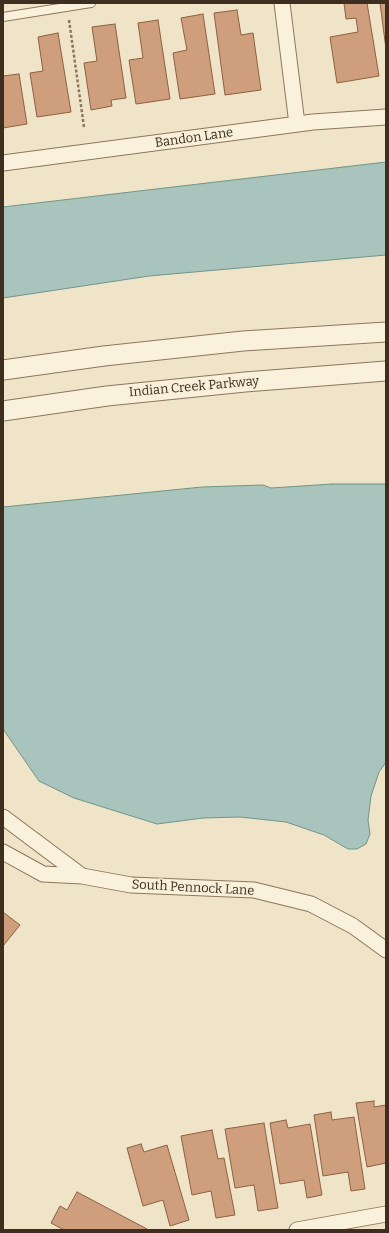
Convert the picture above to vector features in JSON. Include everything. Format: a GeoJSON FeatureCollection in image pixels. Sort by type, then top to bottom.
{"type":"FeatureCollection","features":[{"type":"Feature","properties":{"kind":"street"},"geometry":{"type":"LineString","coordinates":[[282,3],[298,124]]}},
{"type":"Feature","properties":{"kind":"street","name":"Bandon Lane"},"geometry":{"type":"LineString","coordinates":[[3,163],[298,124],[386,117]]}},
{"type":"Feature","properties":{"kind":"street"},"geometry":{"type":"LineString","coordinates":[[3,370],[104,356],[243,341],[386,332]]}},
{"type":"Feature","properties":{"kind":"street","name":"Indian Creek Parkway"},"geometry":{"type":"LineString","coordinates":[[3,411],[107,396],[245,382],[386,372]]}},
{"type":"Feature","properties":{"kind":"street","name":"South Pennock Lane"},"geometry":{"type":"LineString","coordinates":[[3,817],[82,876]]}},
{"type":"Feature","properties":{"kind":"street","name":"South Pennock Lane"},"geometry":{"type":"LineString","coordinates":[[3,852],[43,874],[82,876],[131,885],[254,890],[297,900],[311,904],[353,926],[386,950]]}},
{"type":"Feature","properties":{"kind":"street"},"geometry":{"type":"LineString","coordinates":[[297,1230],[386,1214]]}},
{"type":"Feature","properties":{"kind":"lane"},"geometry":{"type":"LineString","coordinates":[[3,17],[91,3]]}},
{"type":"Feature","properties":{"kind":"path"},"geometry":{"type":"LineString","coordinates":[[69,20],[84,127]]}},
{"type":"Feature","properties":{"kind":"water"},"geometry":{"type":"Polygon","coordinates":[[[386,162],[386,255],[149,276],[3,298],[3,207],[386,162]]]}},
{"type":"Feature","properties":{"kind":"water"},"geometry":{"type":"Polygon","coordinates":[[[332,484],[386,484],[386,762],[379,772],[371,796],[368,820],[370,834],[366,844],[357,849],[348,849],[324,835],[286,822],[240,817],[203,818],[157,824],[74,798],[39,781],[3,729],[3,507],[202,487],[263,485],[271,488],[332,484]]]}},
{"type":"Feature","properties":{"kind":"building"},"geometry":{"type":"Polygon","coordinates":[[[344,3],[367,3],[379,76],[337,83],[330,37],[358,32],[356,18],[346,19],[344,3]]]}},
{"type":"Feature","properties":{"kind":"building"},"geometry":{"type":"Polygon","coordinates":[[[380,3],[386,3],[386,49],[380,3]]]}},
{"type":"Feature","properties":{"kind":"building"},"geometry":{"type":"Polygon","coordinates":[[[237,10],[241,35],[253,33],[261,90],[225,95],[214,13],[237,10]]]}},
{"type":"Feature","properties":{"kind":"building"},"geometry":{"type":"Polygon","coordinates":[[[203,14],[215,94],[180,99],[173,53],[187,50],[181,18],[203,14]]]}},
{"type":"Feature","properties":{"kind":"building"},"geometry":{"type":"Polygon","coordinates":[[[158,20],[170,99],[136,104],[129,60],[143,58],[138,23],[158,20]]]}},
{"type":"Feature","properties":{"kind":"building"},"geometry":{"type":"Polygon","coordinates":[[[115,24],[126,98],[111,100],[112,106],[91,110],[84,63],[97,61],[92,27],[115,24]]]}},
{"type":"Feature","properties":{"kind":"building"},"geometry":{"type":"Polygon","coordinates":[[[58,33],[71,112],[37,117],[30,73],[43,71],[38,37],[58,33]]]}},
{"type":"Feature","properties":{"kind":"building"},"geometry":{"type":"Polygon","coordinates":[[[19,74],[27,124],[3,128],[3,76],[19,74]]]}},
{"type":"Feature","properties":{"kind":"building"},"geometry":{"type":"Polygon","coordinates":[[[3,912],[20,925],[3,946],[3,912]]]}},
{"type":"Feature","properties":{"kind":"building"},"geometry":{"type":"Polygon","coordinates":[[[374,1101],[374,1107],[386,1105],[386,1163],[367,1167],[356,1103],[374,1101]]]}},
{"type":"Feature","properties":{"kind":"building"},"geometry":{"type":"Polygon","coordinates":[[[331,1112],[332,1120],[354,1117],[365,1189],[351,1191],[348,1172],[323,1176],[314,1115],[331,1112]]]}},
{"type":"Feature","properties":{"kind":"building"},"geometry":{"type":"Polygon","coordinates":[[[286,1120],[288,1128],[310,1124],[322,1195],[307,1198],[304,1180],[280,1184],[270,1123],[286,1120]]]}},
{"type":"Feature","properties":{"kind":"building"},"geometry":{"type":"Polygon","coordinates":[[[264,1123],[278,1208],[258,1211],[254,1185],[235,1188],[225,1129],[264,1123]]]}},
{"type":"Feature","properties":{"kind":"building"},"geometry":{"type":"Polygon","coordinates":[[[212,1130],[218,1159],[224,1158],[235,1215],[216,1218],[211,1191],[192,1195],[181,1136],[212,1130]]]}},
{"type":"Feature","properties":{"kind":"building"},"geometry":{"type":"Polygon","coordinates":[[[141,1144],[144,1152],[167,1145],[189,1220],[170,1226],[163,1200],[143,1206],[127,1148],[141,1144]]]}},
{"type":"Feature","properties":{"kind":"building"},"geometry":{"type":"Polygon","coordinates":[[[77,1192],[147,1229],[64,1230],[51,1223],[60,1206],[67,1210],[77,1192]]]}}]}
